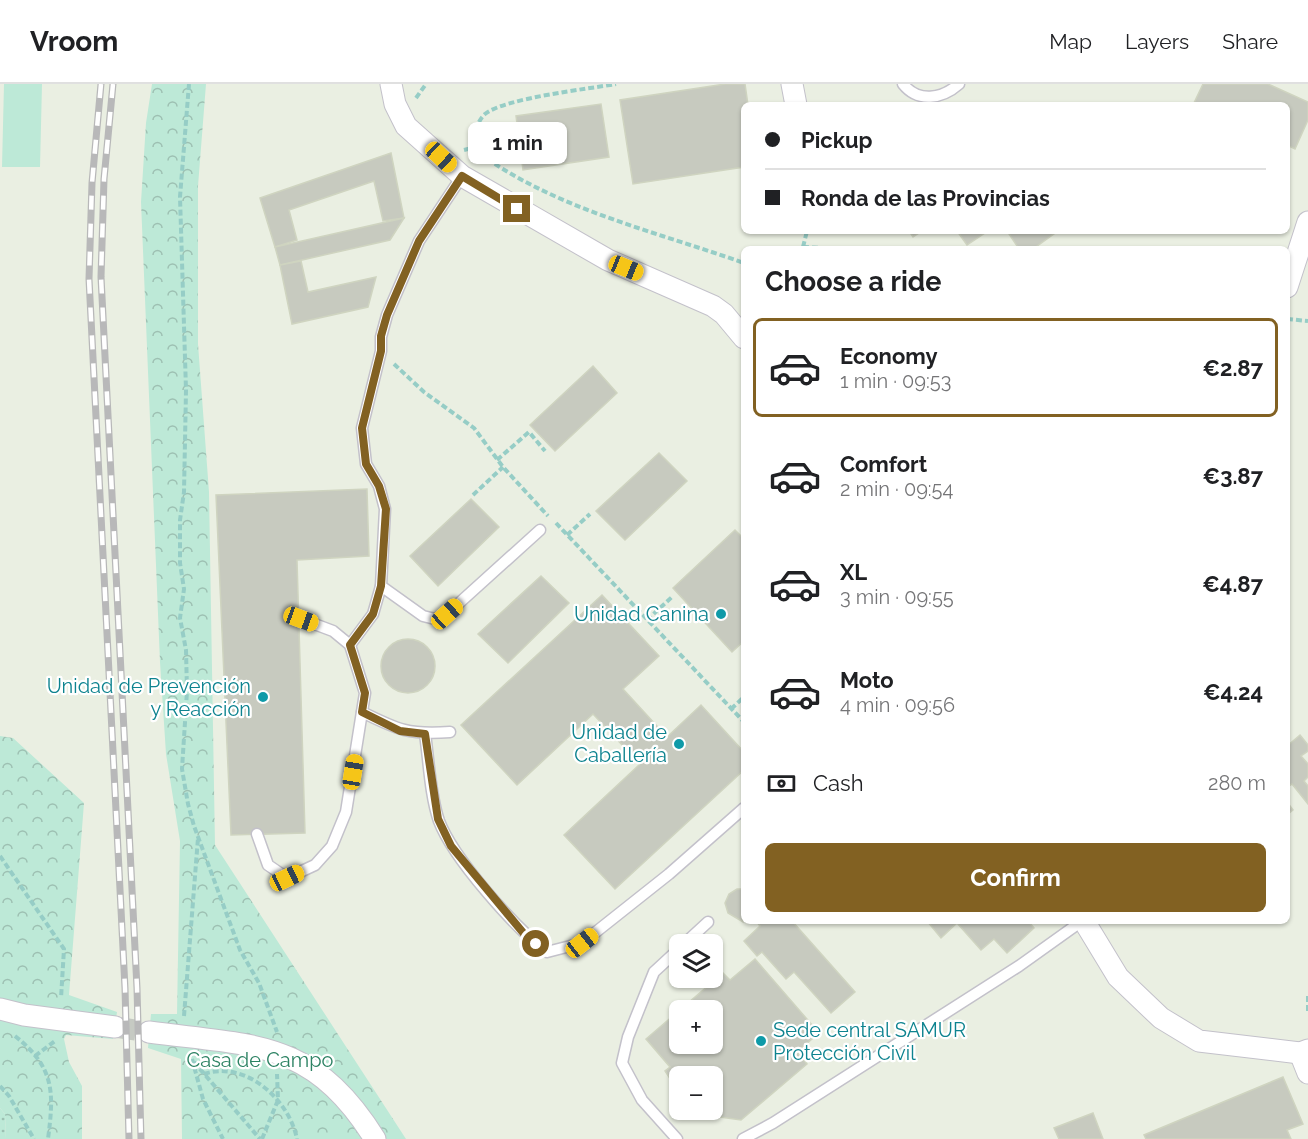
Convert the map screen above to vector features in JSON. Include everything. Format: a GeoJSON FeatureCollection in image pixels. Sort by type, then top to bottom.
{"type":"FeatureCollection","features":[{"type":"Feature","properties":{"kind":"street"},"geometry":{"type":"LineString","coordinates":[[391,84],[395,104],[406,126],[462,176],[608,260],[713,306],[724,314],[741,334]]}},
{"type":"Feature","properties":{"kind":"street"},"geometry":{"type":"LineString","coordinates":[[792,84],[795,102]]}},
{"type":"Feature","properties":{"kind":"street"},"geometry":{"type":"LineString","coordinates":[[1290,280],[1297,265],[1308,222]]}},
{"type":"Feature","properties":{"kind":"street"},"geometry":{"type":"LineString","coordinates":[[1085,924],[1118,977],[1161,1018],[1199,1041],[1304,1052],[1308,1073]]}},
{"type":"Feature","properties":{"kind":"street"},"geometry":{"type":"LineString","coordinates":[[0,1009],[115,1027]]}},
{"type":"Feature","properties":{"kind":"street"},"geometry":{"type":"LineString","coordinates":[[149,1032],[183,1027],[258,1046],[300,1061],[329,1082],[375,1139]]}},
{"type":"Feature","properties":{"kind":"lane"},"geometry":{"type":"LineString","coordinates":[[903,84],[917,95],[928,98],[940,96],[959,84]]}},
{"type":"Feature","properties":{"kind":"lane"},"geometry":{"type":"LineString","coordinates":[[350,645],[373,614],[381,586],[386,509],[379,486],[366,464],[362,428],[381,351],[381,336],[387,315],[419,241],[462,176]]}},
{"type":"Feature","properties":{"kind":"lane"},"geometry":{"type":"LineString","coordinates":[[381,586],[423,616],[435,620],[447,614],[540,530]]}},
{"type":"Feature","properties":{"kind":"lane"},"geometry":{"type":"LineString","coordinates":[[257,834],[268,864],[287,878],[315,865],[332,846],[346,812],[365,693],[350,645],[333,631],[301,619]]}},
{"type":"Feature","properties":{"kind":"lane"},"geometry":{"type":"LineString","coordinates":[[362,712],[400,731],[425,734],[450,732]]}},
{"type":"Feature","properties":{"kind":"lane"},"geometry":{"type":"LineString","coordinates":[[425,734],[438,819],[451,846],[525,935],[547,952],[582,943],[669,874],[741,811]]}},
{"type":"Feature","properties":{"kind":"lane"},"geometry":{"type":"LineString","coordinates":[[695,934],[708,922]]}},
{"type":"Feature","properties":{"kind":"lane"},"geometry":{"type":"LineString","coordinates":[[743,1139],[773,1123],[1019,966],[1079,924]]}},
{"type":"Feature","properties":{"kind":"lane"},"geometry":{"type":"LineString","coordinates":[[669,958],[654,972],[628,1037],[622,1063],[642,1100],[677,1139]]}},
{"type":"Feature","properties":{"kind":"path"},"geometry":{"type":"LineString","coordinates":[[189,84],[180,196],[186,390],[184,492],[180,520],[180,563],[184,589],[180,618],[186,650],[187,691],[182,758],[188,804],[198,836],[240,950],[259,983],[277,1032],[274,1051],[278,1100],[261,1139],[178,1042],[183,1027],[198,836]]}},
{"type":"Feature","properties":{"kind":"path"},"geometry":{"type":"LineString","coordinates":[[472,148],[479,123],[486,114],[505,105],[616,84]]}},
{"type":"Feature","properties":{"kind":"path"},"geometry":{"type":"LineString","coordinates":[[441,157],[472,148]]}},
{"type":"Feature","properties":{"kind":"path"},"geometry":{"type":"LineString","coordinates":[[472,148],[511,175],[557,199],[741,262]]}},
{"type":"Feature","properties":{"kind":"path"},"geometry":{"type":"LineString","coordinates":[[1290,319],[1308,322]]}},
{"type":"Feature","properties":{"kind":"path"},"geometry":{"type":"LineString","coordinates":[[381,351],[424,392],[474,428],[503,467],[741,719]]}},
{"type":"Feature","properties":{"kind":"path"},"geometry":{"type":"LineString","coordinates":[[497,460],[528,432],[545,451]]}},
{"type":"Feature","properties":{"kind":"path"},"geometry":{"type":"LineString","coordinates":[[473,495],[503,467]]}},
{"type":"Feature","properties":{"kind":"path"},"geometry":{"type":"LineString","coordinates":[[567,535],[590,514]]}},
{"type":"Feature","properties":{"kind":"path"},"geometry":{"type":"LineString","coordinates":[[647,620],[673,596]]}},
{"type":"Feature","properties":{"kind":"path"},"geometry":{"type":"LineString","coordinates":[[731,709],[741,700]]}},
{"type":"Feature","properties":{"kind":"path"},"geometry":{"type":"LineString","coordinates":[[0,856],[64,949],[59,1020]]}},
{"type":"Feature","properties":{"kind":"path"},"geometry":{"type":"LineString","coordinates":[[1308,996],[1308,1013]]}},
{"type":"Feature","properties":{"kind":"path"},"geometry":{"type":"LineString","coordinates":[[11,1034],[31,1049],[51,1081],[52,1109],[48,1139]]}},
{"type":"Feature","properties":{"kind":"path"},"geometry":{"type":"LineString","coordinates":[[193,1061],[203,1099],[223,1139]]}},
{"type":"Feature","properties":{"kind":"path"},"geometry":{"type":"LineString","coordinates":[[204,1074],[222,1069],[242,1073],[278,1100],[292,1124],[297,1139]]}},
{"type":"Feature","properties":{"kind":"path"},"geometry":{"type":"LineString","coordinates":[[0,1086],[9,1096],[34,1139]]}},
{"type":"Feature","properties":{"kind":"green space"},"geometry":{"type":"Polygon","coordinates":[[[4,84],[42,84],[40,167],[2,167],[4,84]]]}},
{"type":"Feature","properties":{"kind":"green space","name":"Casa de Campo"},"geometry":{"type":"Polygon","coordinates":[[[152,84],[206,84],[198,186],[198,344],[209,492],[215,845],[406,1139],[182,1139],[181,1059],[148,1048],[151,1014],[177,1014],[180,841],[166,754],[160,662],[141,202],[146,123],[152,84]]]}},
{"type":"Feature","properties":{"kind":"green space"},"geometry":{"type":"Polygon","coordinates":[[[0,736],[13,738],[84,803],[69,995],[117,1012],[113,1039],[66,1035],[64,1039],[69,1062],[82,1086],[82,1139],[6,1139],[5,1114],[0,1108],[0,736]]]}},
{"type":"Feature","properties":{"kind":"green space"},"geometry":{"type":"Polygon","coordinates":[[[0,1108],[5,1114],[6,1139],[0,1139],[0,1108]]]}},
{"type":"Feature","properties":{"kind":"building"},"geometry":{"type":"Polygon","coordinates":[[[725,84],[745,84],[748,102],[741,102],[741,167],[633,184],[620,100],[725,84]]]}},
{"type":"Feature","properties":{"kind":"building"},"geometry":{"type":"Polygon","coordinates":[[[1203,84],[1268,84],[1308,102],[1308,120],[1295,149],[1290,146],[1290,102],[1194,102],[1203,84]]]}},
{"type":"Feature","properties":{"kind":"building"},"geometry":{"type":"Polygon","coordinates":[[[601,104],[609,157],[523,170],[516,116],[601,104]]]}},
{"type":"Feature","properties":{"kind":"building"},"geometry":{"type":"Polygon","coordinates":[[[391,153],[404,218],[383,221],[374,181],[289,210],[297,240],[275,247],[260,198],[391,153]]]}},
{"type":"Feature","properties":{"kind":"building"},"geometry":{"type":"Polygon","coordinates":[[[404,218],[390,240],[280,265],[275,247],[404,218]]]}},
{"type":"Feature","properties":{"kind":"building"},"geometry":{"type":"Polygon","coordinates":[[[959,234],[984,234],[967,245],[959,234]]]}},
{"type":"Feature","properties":{"kind":"building"},"geometry":{"type":"Polygon","coordinates":[[[1009,234],[1054,234],[1037,246],[1017,246],[1009,234]]]}},
{"type":"Feature","properties":{"kind":"building"},"geometry":{"type":"Polygon","coordinates":[[[301,261],[308,292],[376,277],[368,307],[292,324],[280,265],[301,261]]]}},
{"type":"Feature","properties":{"kind":"building"},"geometry":{"type":"Polygon","coordinates":[[[593,366],[617,393],[555,451],[530,425],[593,366]]]}},
{"type":"Feature","properties":{"kind":"building"},"geometry":{"type":"Polygon","coordinates":[[[659,453],[687,481],[625,540],[596,511],[659,453]]]}},
{"type":"Feature","properties":{"kind":"building","name":"Unidad de Prevención y Reacción"},"geometry":{"type":"Polygon","coordinates":[[[367,489],[369,556],[297,560],[305,833],[231,835],[216,495],[367,489]]]}},
{"type":"Feature","properties":{"kind":"building"},"geometry":{"type":"Polygon","coordinates":[[[471,499],[499,527],[438,586],[410,556],[471,499]]]}},
{"type":"Feature","properties":{"kind":"building","name":"Unidad Canina"},"geometry":{"type":"Polygon","coordinates":[[[735,530],[741,536],[741,644],[732,652],[673,588],[735,530]]]}},
{"type":"Feature","properties":{"kind":"building"},"geometry":{"type":"Polygon","coordinates":[[[541,576],[569,603],[508,663],[478,634],[541,576]]]}},
{"type":"Feature","properties":{"kind":"building","name":"Unidad de Caballería"},"geometry":{"type":"Polygon","coordinates":[[[602,595],[659,656],[623,689],[667,737],[701,705],[741,749],[741,773],[615,889],[564,835],[640,764],[593,714],[517,785],[461,725],[602,595]]]}},
{"type":"Feature","properties":{"kind":"building"},"geometry":{"type":"Polygon","coordinates":[[[403,639],[413,639],[423,643],[431,651],[435,666],[431,681],[423,689],[413,693],[403,693],[393,689],[385,681],[381,671],[381,661],[385,651],[393,643],[403,639]]]}},
{"type":"Feature","properties":{"kind":"building"},"geometry":{"type":"Polygon","coordinates":[[[1300,735],[1308,745],[1308,751],[1301,756],[1308,764],[1308,777],[1304,781],[1308,786],[1308,804],[1292,784],[1290,785],[1290,743],[1300,735]]]}},
{"type":"Feature","properties":{"kind":"building"},"geometry":{"type":"Polygon","coordinates":[[[741,889],[741,921],[728,913],[725,903],[729,894],[741,889]]]}},
{"type":"Feature","properties":{"kind":"building","name":"Sede central SAMUR Protección Civil"},"geometry":{"type":"Polygon","coordinates":[[[758,924],[795,924],[855,992],[831,1013],[794,972],[786,979],[762,952],[757,956],[744,941],[760,926],[758,924]]]}},
{"type":"Feature","properties":{"kind":"building"},"geometry":{"type":"Polygon","coordinates":[[[929,924],[956,924],[941,938],[929,924]]]}},
{"type":"Feature","properties":{"kind":"building"},"geometry":{"type":"Polygon","coordinates":[[[958,924],[1031,924],[1034,928],[1007,953],[994,939],[981,950],[958,924]]]}},
{"type":"Feature","properties":{"kind":"building","name":"Sede central SAMUR Protección Civil"},"geometry":{"type":"Polygon","coordinates":[[[755,959],[819,1033],[797,1052],[807,1064],[741,1120],[723,1117],[723,1066],[669,1066],[646,1039],[669,1019],[669,1054],[723,1054],[723,1000],[692,1000],[706,988],[723,988],[723,973],[730,980],[755,959]]]}},
{"type":"Feature","properties":{"kind":"building"},"geometry":{"type":"Polygon","coordinates":[[[1283,1077],[1303,1124],[1287,1130],[1291,1139],[1146,1139],[1144,1135],[1283,1077]]]}},
{"type":"Feature","properties":{"kind":"building"},"geometry":{"type":"Polygon","coordinates":[[[1093,1113],[1103,1139],[1059,1139],[1054,1128],[1093,1113]]]}},
{"type":"Feature","properties":{"kind":"tunnel"},"geometry":{"type":"LineString","coordinates":[[115,1027],[149,1032]]}},
{"type":"Feature","properties":{"kind":"railway"},"geometry":{"type":"LineString","coordinates":[[101,84],[92,183],[89,279],[125,988],[129,1139]]}},
{"type":"Feature","properties":{"kind":"railway"},"geometry":{"type":"LineString","coordinates":[[113,84],[104,179],[101,277],[137,988],[141,1139]]}},
{"type":"Feature","properties":{"kind":"place","name":"Unidad Canina"},"geometry":{"type":"Point","coordinates":[721,614]}},
{"type":"Feature","properties":{"kind":"place","name":"Unidad de Prevención y Reacción"},"geometry":{"type":"Point","coordinates":[263,697]}},
{"type":"Feature","properties":{"kind":"place","name":"Unidad de Caballería"},"geometry":{"type":"Point","coordinates":[679,744]}},
{"type":"Feature","properties":{"kind":"place","name":"Sede central SAMUR Protección Civil"},"geometry":{"type":"Point","coordinates":[761,1041]}},
{"type":"Feature","properties":{"kind":"route"},"geometry":{"type":"LineString","coordinates":[[517,209],[462,176],[419,241],[387,315],[381,336],[381,351],[362,428],[362,448],[366,464],[374,474],[386,509],[381,586],[373,614],[350,645],[365,693],[362,712],[400,731],[425,734],[438,819],[451,846],[525,935],[536,944]]}}]}
